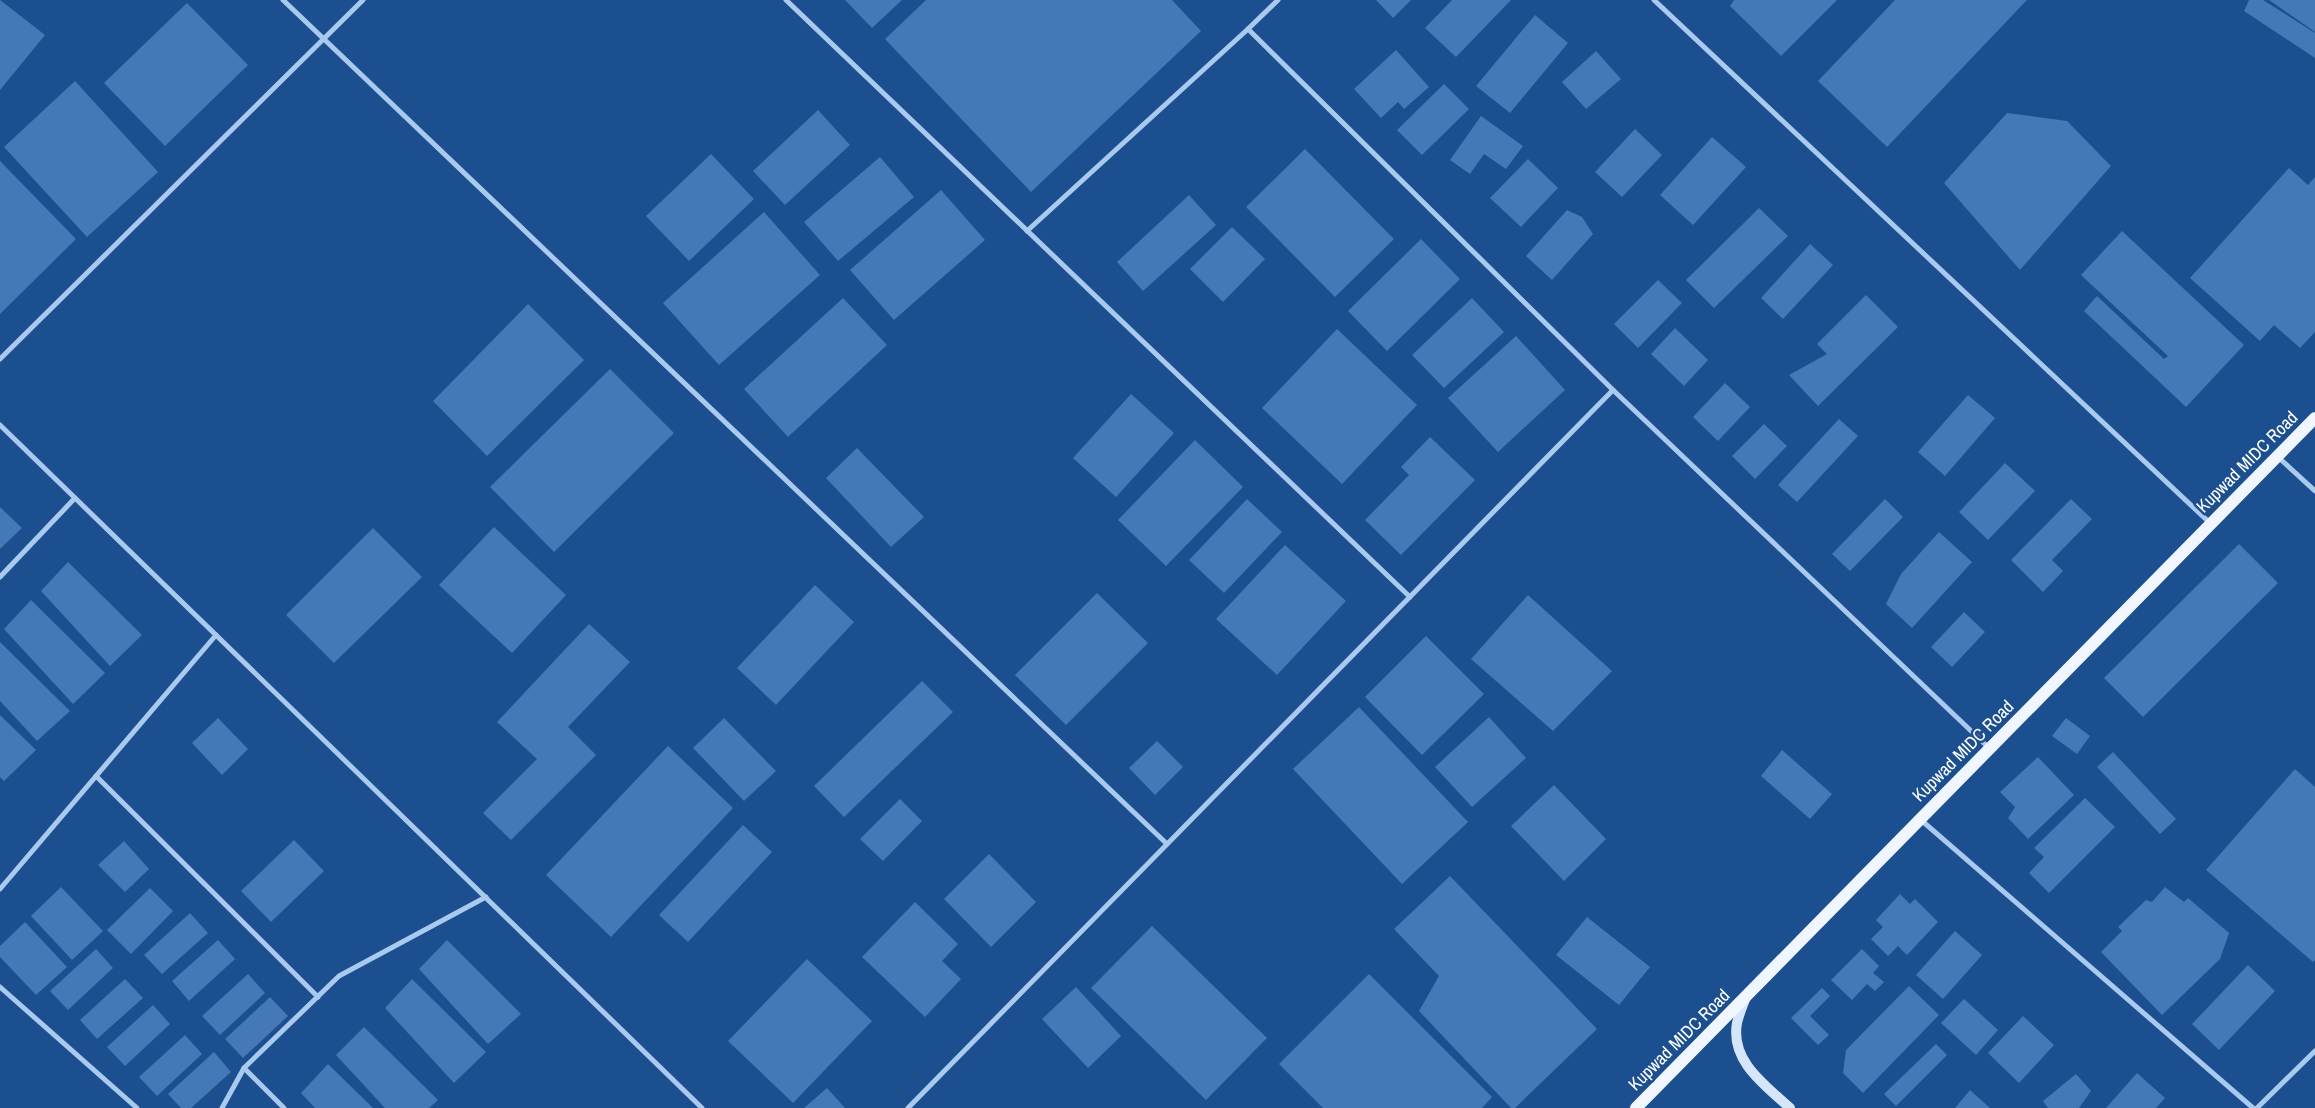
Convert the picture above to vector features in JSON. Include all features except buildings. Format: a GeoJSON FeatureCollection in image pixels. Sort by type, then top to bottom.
{"type":"FeatureCollection","features":[{"type":"Feature","properties":{"kind":"main road","name":"Kupwad MIDC Road"},"geometry":{"type":"LineString","coordinates":[[1636,1108],[2315,418]]}},
{"type":"Feature","properties":{"kind":"main road"},"geometry":{"type":"LineString","coordinates":[[1747,996],[1737,1023],[1739,1051],[1745,1064],[1757,1078],[1790,1108]]}},
{"type":"Feature","properties":{"kind":"street"},"geometry":{"type":"LineString","coordinates":[[283,0],[1168,844]]}},
{"type":"Feature","properties":{"kind":"street"},"geometry":{"type":"LineString","coordinates":[[0,359],[363,0]]}},
{"type":"Feature","properties":{"kind":"street"},"geometry":{"type":"LineString","coordinates":[[786,0],[1410,597]]}},
{"type":"Feature","properties":{"kind":"street"},"geometry":{"type":"LineString","coordinates":[[1027,231],[1278,0]]}},
{"type":"Feature","properties":{"kind":"street"},"geometry":{"type":"LineString","coordinates":[[1654,0],[2211,524]]}},
{"type":"Feature","properties":{"kind":"street"},"geometry":{"type":"LineString","coordinates":[[1248,29],[1613,390],[1990,749]]}},
{"type":"Feature","properties":{"kind":"street"},"geometry":{"type":"LineString","coordinates":[[908,1108],[1613,390]]}},
{"type":"Feature","properties":{"kind":"street"},"geometry":{"type":"LineString","coordinates":[[0,425],[702,1108]]}},
{"type":"Feature","properties":{"kind":"street"},"geometry":{"type":"LineString","coordinates":[[2277,457],[2315,491]]}},
{"type":"Feature","properties":{"kind":"street"},"geometry":{"type":"LineString","coordinates":[[0,577],[75,498]]}},
{"type":"Feature","properties":{"kind":"street"},"geometry":{"type":"LineString","coordinates":[[0,889],[216,635]]}},
{"type":"Feature","properties":{"kind":"street"},"geometry":{"type":"LineString","coordinates":[[96,776],[318,997]]}},
{"type":"Feature","properties":{"kind":"street"},"geometry":{"type":"LineString","coordinates":[[1920,819],[2255,1108],[2315,1050]]}},
{"type":"Feature","properties":{"kind":"street"},"geometry":{"type":"LineString","coordinates":[[222,1108],[244,1068],[339,976],[486,897]]}},
{"type":"Feature","properties":{"kind":"street"},"geometry":{"type":"LineString","coordinates":[[0,987],[137,1108]]}},
{"type":"Feature","properties":{"kind":"street"},"geometry":{"type":"LineString","coordinates":[[244,1068],[284,1108]]}}]}
